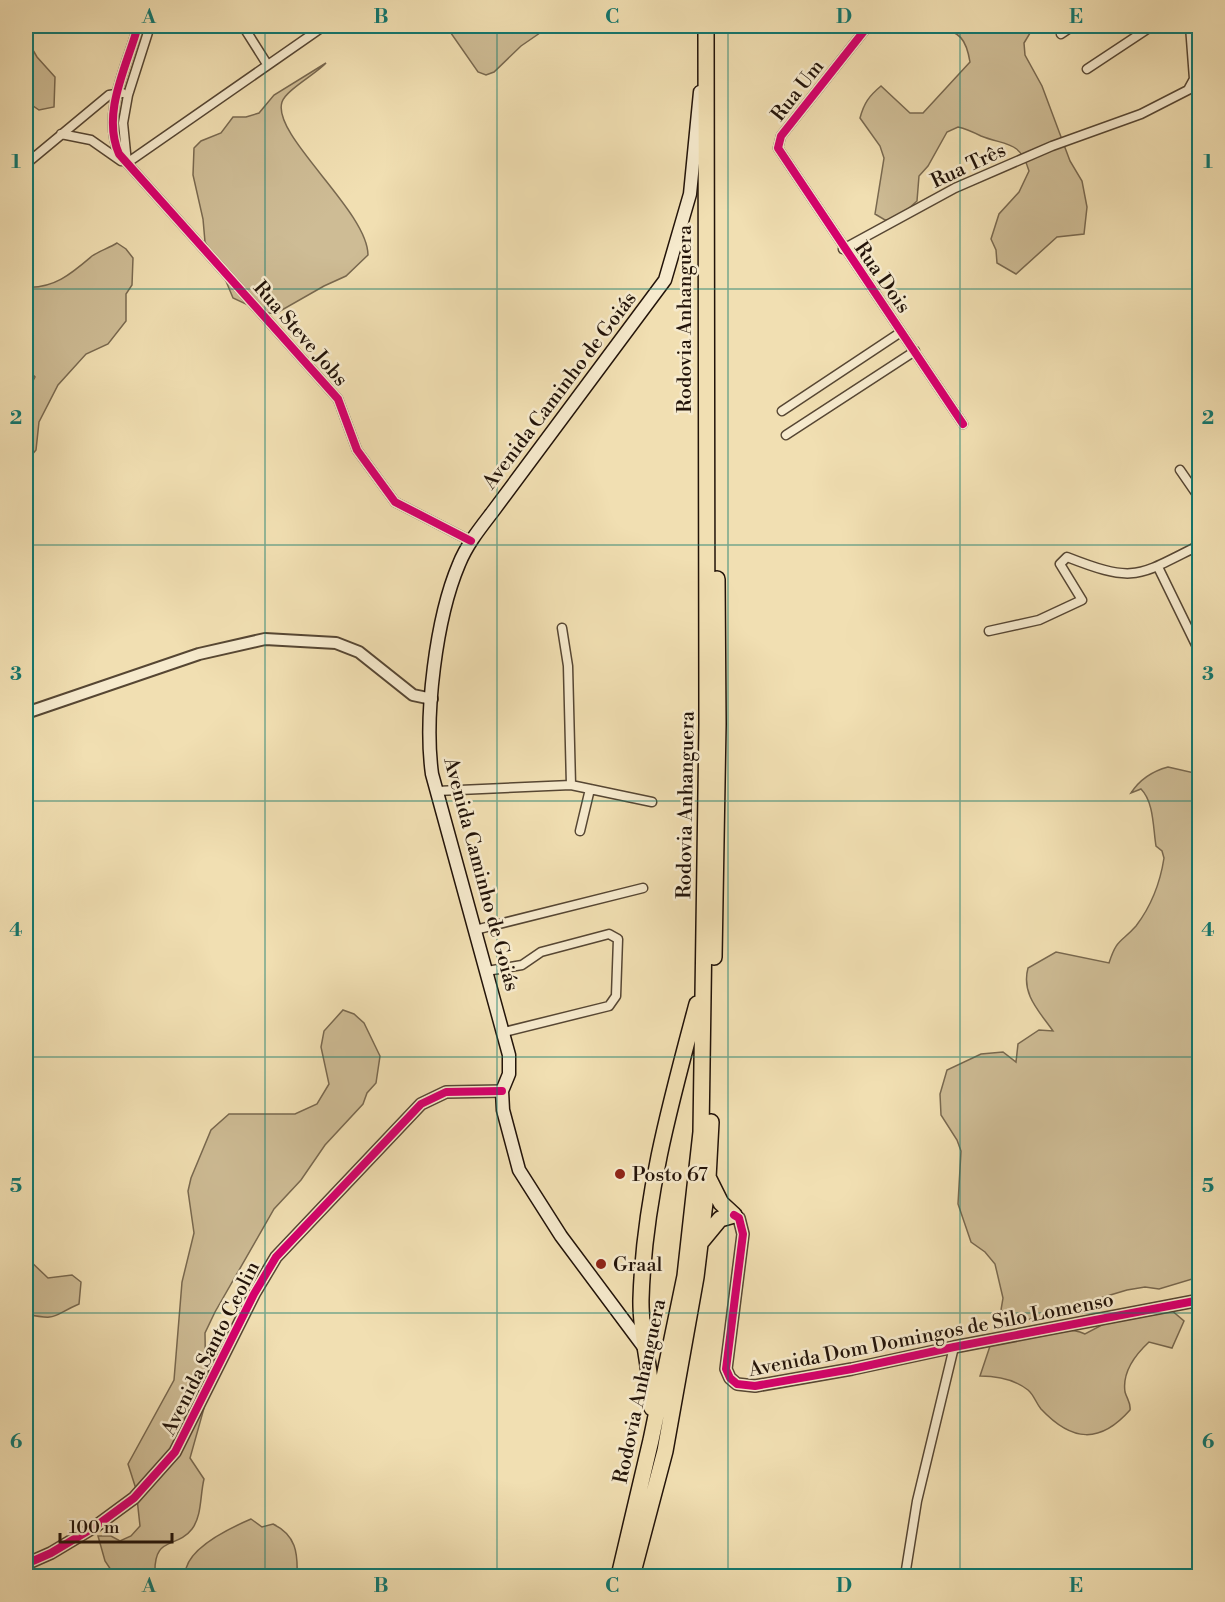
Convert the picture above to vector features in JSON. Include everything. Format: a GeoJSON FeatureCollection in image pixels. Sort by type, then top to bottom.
{"type":"FeatureCollection","features":[{"type":"Feature","properties":{"kind":"highway","name":"Rodovia Anhanguera"},"geometry":{"type":"LineString","coordinates":[[632,1576],[665,1451],[701,1243],[708,1178],[718,724],[713,209],[715,26]]}},
{"type":"Feature","properties":{"kind":"highway","name":"Rodovia Anhanguera"},"geometry":{"type":"LineString","coordinates":[[619,1576],[651,1440],[685,1276],[701,1132],[707,724],[706,33]]}},
{"type":"Feature","properties":{"kind":"highway"},"geometry":{"type":"LineString","coordinates":[[651,1440],[652,1393],[641,1299],[655,1169],[664,1127],[704,981]]}},
{"type":"Feature","properties":{"kind":"highway"},"geometry":{"type":"LineString","coordinates":[[708,1178],[721,1203],[734,1215]]}},
{"type":"Feature","properties":{"kind":"highway"},"geometry":{"type":"LineString","coordinates":[[701,1243],[720,1219],[734,1215]]}},
{"type":"Feature","properties":{"kind":"main road","name":"Avenida Caminho de Goiás"},"geometry":{"type":"LineString","coordinates":[[646,1350],[548,1217],[519,1170],[503,1110],[502,1091],[509,1074],[509,1055],[430,758],[432,699],[445,605],[459,564],[471,541],[665,280],[690,194],[706,33]]}},
{"type":"Feature","properties":{"kind":"street"},"geometry":{"type":"LineString","coordinates":[[127,163],[114,142],[111,125],[118,91],[138,26]]}},
{"type":"Feature","properties":{"kind":"street"},"geometry":{"type":"LineString","coordinates":[[127,163],[123,123],[150,26]]}},
{"type":"Feature","properties":{"kind":"street"},"geometry":{"type":"LineString","coordinates":[[243,26],[267,64]]}},
{"type":"Feature","properties":{"kind":"street"},"geometry":{"type":"LineString","coordinates":[[127,163],[324,26]]}},
{"type":"Feature","properties":{"kind":"street","name":"Rua Um"},"geometry":{"type":"LineString","coordinates":[[778,148],[782,136],[868,26]]}},
{"type":"Feature","properties":{"kind":"street"},"geometry":{"type":"LineString","coordinates":[[1061,34],[1074,26]]}},
{"type":"Feature","properties":{"kind":"street"},"geometry":{"type":"LineString","coordinates":[[1087,69],[1152,26]]}},
{"type":"Feature","properties":{"kind":"street","name":"Rua Três"},"geometry":{"type":"LineString","coordinates":[[843,249],[992,171],[1052,146],[1114,125],[1188,90],[1194,79],[1190,26]]}},
{"type":"Feature","properties":{"kind":"street"},"geometry":{"type":"LineString","coordinates":[[26,164],[109,95],[118,91],[129,95]]}},
{"type":"Feature","properties":{"kind":"street"},"geometry":{"type":"LineString","coordinates":[[61,134],[91,140],[127,163]]}},
{"type":"Feature","properties":{"kind":"street","name":"Rua Dois"},"geometry":{"type":"LineString","coordinates":[[778,148],[843,249],[963,424]]}},
{"type":"Feature","properties":{"kind":"street","name":"Rua Steve Jobs"},"geometry":{"type":"LineString","coordinates":[[127,163],[338,399],[357,450],[395,502],[471,541]]}},
{"type":"Feature","properties":{"kind":"street"},"geometry":{"type":"LineString","coordinates":[[782,411],[901,332]]}},
{"type":"Feature","properties":{"kind":"street"},"geometry":{"type":"LineString","coordinates":[[786,435],[915,351]]}},
{"type":"Feature","properties":{"kind":"street"},"geometry":{"type":"LineString","coordinates":[[1180,470],[1200,499]]}},
{"type":"Feature","properties":{"kind":"street"},"geometry":{"type":"LineString","coordinates":[[989,631],[1039,620],[1082,600],[1060,564],[1067,558],[1114,574],[1139,574],[1158,567],[1200,545]]}},
{"type":"Feature","properties":{"kind":"street"},"geometry":{"type":"LineString","coordinates":[[1158,567],[1200,653]]}},
{"type":"Feature","properties":{"kind":"street"},"geometry":{"type":"LineString","coordinates":[[562,628],[568,666],[571,785]]}},
{"type":"Feature","properties":{"kind":"street"},"geometry":{"type":"LineString","coordinates":[[27,708],[199,654],[265,639],[336,643],[359,651],[413,695],[432,699]]}},
{"type":"Feature","properties":{"kind":"street"},"geometry":{"type":"LineString","coordinates":[[437,790],[571,785],[652,802]]}},
{"type":"Feature","properties":{"kind":"street"},"geometry":{"type":"LineString","coordinates":[[580,831],[590,789]]}},
{"type":"Feature","properties":{"kind":"street"},"geometry":{"type":"LineString","coordinates":[[475,930],[643,888]]}},
{"type":"Feature","properties":{"kind":"street"},"geometry":{"type":"LineString","coordinates":[[487,971],[522,965],[541,952],[609,934],[618,939],[614,1002],[609,1006],[504,1032]]}},
{"type":"Feature","properties":{"kind":"street","name":"Avenida Santo Ceolin"},"geometry":{"type":"LineString","coordinates":[[26,1564],[51,1553],[96,1526],[134,1498],[175,1452],[254,1294],[276,1257],[421,1104],[446,1092],[502,1091]]}},
{"type":"Feature","properties":{"kind":"street","name":"Avenida Dom Domingos de Silo Lomenso"},"geometry":{"type":"LineString","coordinates":[[734,1215],[741,1224],[742,1258],[726,1363],[730,1378],[746,1387],[852,1370],[954,1347],[1200,1300]]}},
{"type":"Feature","properties":{"kind":"street"},"geometry":{"type":"LineString","coordinates":[[905,1576],[917,1501],[954,1347]]}},
{"type":"Feature","properties":{"kind":"shaded area"},"geometry":{"type":"Polygon","coordinates":[[[446,26],[550,26],[521,46],[494,72],[486,75],[478,72],[446,26]]]}},
{"type":"Feature","properties":{"kind":"shaded area"},"geometry":{"type":"Polygon","coordinates":[[[938,26],[1046,26],[1030,33],[1024,43],[1025,55],[1042,86],[1070,161],[1082,181],[1087,207],[1084,234],[1057,237],[1016,274],[997,263],[996,250],[991,239],[999,214],[1019,192],[1029,171],[1021,154],[1011,146],[958,127],[947,132],[928,166],[919,176],[917,201],[897,219],[885,220],[875,214],[884,158],[880,146],[860,118],[868,100],[881,86],[910,113],[923,113],[970,62],[961,38],[952,31],[938,26]]]}},
{"type":"Feature","properties":{"kind":"shaded area"},"geometry":{"type":"Polygon","coordinates":[[[26,38],[37,57],[55,77],[54,107],[39,110],[26,101],[26,38]]]}},
{"type":"Feature","properties":{"kind":"shaded area"},"geometry":{"type":"Polygon","coordinates":[[[326,63],[285,97],[282,102],[283,116],[291,134],[304,153],[353,217],[364,237],[368,255],[346,276],[275,314],[263,312],[233,298],[221,269],[205,242],[203,219],[193,175],[194,148],[201,141],[221,133],[233,117],[246,117],[259,113],[274,95],[326,63]]]}},
{"type":"Feature","properties":{"kind":"shaded area"},"geometry":{"type":"Polygon","coordinates":[[[117,243],[133,258],[132,285],[126,294],[126,321],[108,344],[86,354],[58,385],[39,422],[36,450],[26,462],[26,394],[35,377],[26,368],[26,287],[54,283],[70,274],[95,254],[117,243]]]}},
{"type":"Feature","properties":{"kind":"shaded area"},"geometry":{"type":"Polygon","coordinates":[[[1168,767],[1199,774],[1199,1277],[1159,1289],[1145,1287],[1127,1290],[1060,1310],[1052,1316],[1017,1321],[1001,1310],[1003,1298],[995,1264],[985,1252],[971,1242],[958,1204],[961,1151],[957,1140],[941,1115],[940,1094],[947,1070],[981,1054],[1003,1052],[1016,1062],[1018,1044],[1039,1030],[1053,1031],[1029,994],[1026,977],[1028,968],[1056,952],[1109,963],[1117,945],[1142,918],[1154,894],[1164,858],[1162,851],[1156,846],[1151,808],[1145,794],[1141,789],[1131,793],[1147,776],[1168,767]]]}},
{"type":"Feature","properties":{"kind":"shaded area"},"geometry":{"type":"Polygon","coordinates":[[[343,1010],[354,1014],[364,1023],[380,1056],[376,1083],[367,1093],[363,1104],[325,1145],[301,1180],[274,1209],[205,1333],[206,1401],[190,1458],[204,1479],[195,1524],[186,1535],[162,1548],[155,1563],[155,1576],[115,1576],[105,1561],[98,1536],[111,1536],[120,1541],[131,1536],[140,1526],[136,1489],[128,1464],[174,1380],[182,1282],[194,1233],[188,1191],[191,1178],[211,1130],[229,1114],[295,1114],[317,1104],[329,1084],[321,1047],[324,1031],[343,1010]]]}},
{"type":"Feature","properties":{"kind":"shaded area"},"geometry":{"type":"Polygon","coordinates":[[[26,1257],[48,1278],[72,1275],[81,1282],[79,1304],[50,1317],[26,1314],[26,1257]]]}},
{"type":"Feature","properties":{"kind":"shaded area"},"geometry":{"type":"Polygon","coordinates":[[[1170,1309],[1184,1321],[1172,1348],[1149,1342],[1139,1352],[1126,1378],[1125,1392],[1130,1410],[1108,1429],[1097,1433],[1086,1435],[1064,1428],[1041,1409],[1028,1390],[1017,1383],[980,1376],[990,1346],[1050,1330],[1074,1330],[1085,1334],[1119,1316],[1170,1309]]]}},
{"type":"Feature","properties":{"kind":"shaded area"},"geometry":{"type":"Polygon","coordinates":[[[251,1519],[262,1527],[273,1524],[287,1534],[296,1552],[297,1576],[185,1576],[187,1566],[200,1548],[251,1519]]]}},
{"type":"Feature","properties":{"kind":"cycle path"},"geometry":{"type":"LineString","coordinates":[[138,26],[122,73],[114,106],[114,138],[119,154],[338,399],[357,450],[395,502],[471,541]]}},
{"type":"Feature","properties":{"kind":"cycle path"},"geometry":{"type":"LineString","coordinates":[[868,26],[781,136],[778,148],[963,424]]}},
{"type":"Feature","properties":{"kind":"cycle path"},"geometry":{"type":"LineString","coordinates":[[26,1564],[51,1553],[96,1526],[134,1498],[175,1452],[254,1294],[276,1257],[421,1104],[446,1092],[502,1091]]}},
{"type":"Feature","properties":{"kind":"cycle path"},"geometry":{"type":"LineString","coordinates":[[734,1215],[739,1218],[743,1234],[726,1369],[730,1378],[737,1384],[755,1386],[852,1369],[1200,1300]]}},
{"type":"Feature","properties":{"kind":"place","name":"Posto 67"},"geometry":{"type":"Point","coordinates":[620,1174]}},
{"type":"Feature","properties":{"kind":"place","name":"Graal"},"geometry":{"type":"Point","coordinates":[601,1264]}}]}
